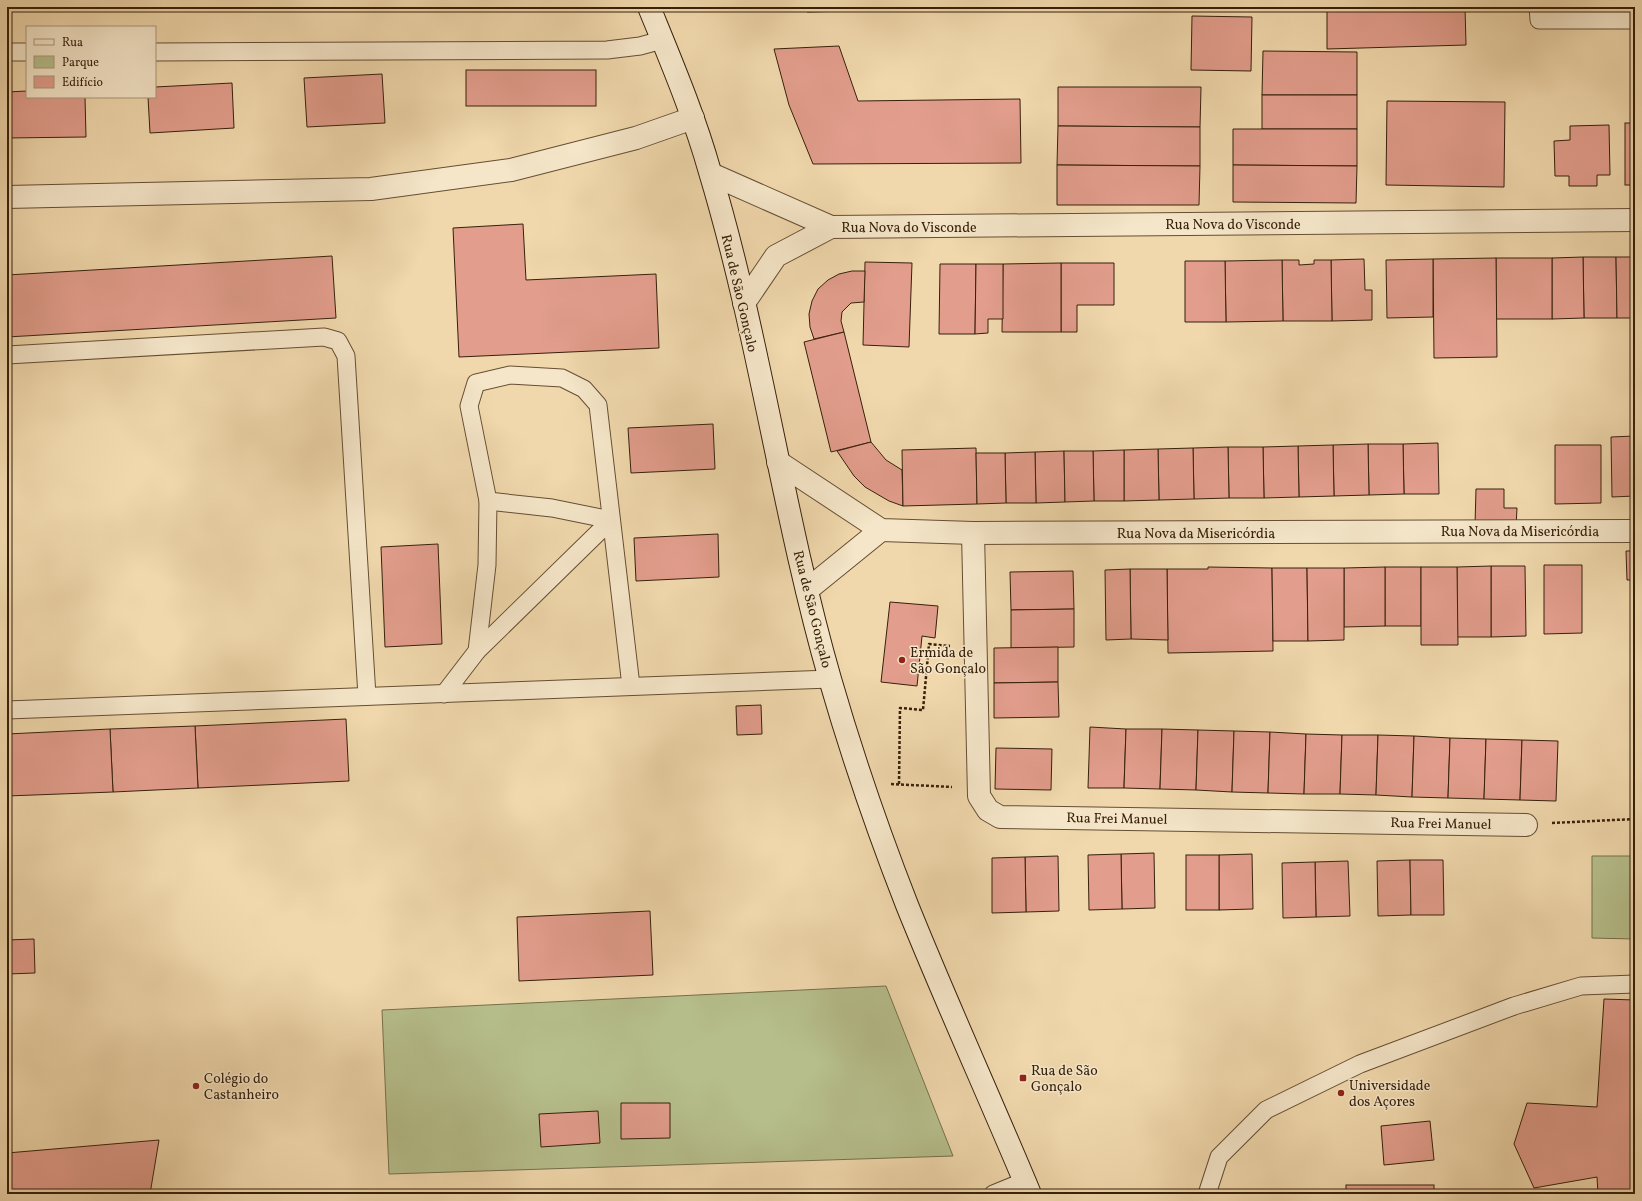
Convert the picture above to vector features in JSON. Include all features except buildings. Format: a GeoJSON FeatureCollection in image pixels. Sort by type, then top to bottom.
{"type":"FeatureCollection","features":[{"type":"Feature","properties":{"kind":"street","name":"Rua de São Gonçalo"},"geometry":{"type":"LineString","coordinates":[[649,7],[693,118],[711,174],[744,303],[807,590],[830,679],[863,783],[907,904],[1027,1188]]}},
{"type":"Feature","properties":{"kind":"street"},"geometry":{"type":"LineString","coordinates":[[7,197],[371,189],[511,170],[636,138],[693,118]]}},
{"type":"Feature","properties":{"kind":"street","name":"Rua Nova do Visconde"},"geometry":{"type":"LineString","coordinates":[[711,174],[831,228],[1635,220]]}},
{"type":"Feature","properties":{"kind":"street","name":"Rua Nova do Visconde"},"geometry":{"type":"LineString","coordinates":[[744,303],[776,256],[831,228]]}},
{"type":"Feature","properties":{"kind":"street"},"geometry":{"type":"LineString","coordinates":[[778,462],[881,530],[807,590]]}},
{"type":"Feature","properties":{"kind":"street","name":"Rua Nova da Misericórdia"},"geometry":{"type":"LineString","coordinates":[[881,530],[973,533],[1635,531]]}},
{"type":"Feature","properties":{"kind":"street","name":"Rua Frei Manuel"},"geometry":{"type":"LineString","coordinates":[[973,533],[979,796],[988,810],[1000,817],[1526,824]]}},
{"type":"Feature","properties":{"kind":"lane"},"geometry":{"type":"LineString","coordinates":[[1538,7],[1539,20],[1635,20]]}},
{"type":"Feature","properties":{"kind":"lane"},"geometry":{"type":"LineString","coordinates":[[156,52],[607,50],[640,46],[662,40]]}},
{"type":"Feature","properties":{"kind":"lane"},"geometry":{"type":"LineString","coordinates":[[7,52],[26,52]]}},
{"type":"Feature","properties":{"kind":"lane"},"geometry":{"type":"LineString","coordinates":[[7,355],[324,338],[338,340],[346,356],[366,696]]}},
{"type":"Feature","properties":{"kind":"lane"},"geometry":{"type":"LineString","coordinates":[[478,651],[487,565],[488,501],[469,406],[476,383],[510,375],[562,378],[584,389],[598,405],[631,686]]}},
{"type":"Feature","properties":{"kind":"lane"},"geometry":{"type":"LineString","coordinates":[[488,501],[552,508],[611,520]]}},
{"type":"Feature","properties":{"kind":"lane"},"geometry":{"type":"LineString","coordinates":[[444,694],[478,651],[611,520]]}},
{"type":"Feature","properties":{"kind":"lane"},"geometry":{"type":"LineString","coordinates":[[7,710],[830,679]]}},
{"type":"Feature","properties":{"kind":"lane"},"geometry":{"type":"LineString","coordinates":[[1207,1194],[1219,1157],[1266,1110],[1360,1064],[1514,1006],[1581,986],[1635,984]]}},
{"type":"Feature","properties":{"kind":"lane"},"geometry":{"type":"LineString","coordinates":[[993,1194],[1027,1188]]}},
{"type":"Feature","properties":{"kind":"path"},"geometry":{"type":"LineString","coordinates":[[899,784],[900,708],[923,710],[929,644]]}},
{"type":"Feature","properties":{"kind":"path"},"geometry":{"type":"LineString","coordinates":[[863,783],[933,786]]}},
{"type":"Feature","properties":{"kind":"path"},"geometry":{"type":"LineString","coordinates":[[1526,824],[1635,819]]}},
{"type":"Feature","properties":{"kind":"green space"},"geometry":{"type":"Polygon","coordinates":[[[1592,856],[1635,856],[1635,939],[1592,938],[1592,856]]]}},
{"type":"Feature","properties":{"kind":"green space"},"geometry":{"type":"Polygon","coordinates":[[[886,986],[953,1156],[389,1174],[382,1010],[886,986]]]}},
{"type":"Feature","properties":{"kind":"place","name":"Ermida de São Gonçalo"},"geometry":{"type":"Point","coordinates":[902,660]}},
{"type":"Feature","properties":{"kind":"place","name":"Rua de São Gonçalo"},"geometry":{"type":"Point","coordinates":[1023,1078]}},
{"type":"Feature","properties":{"kind":"place","name":"Colégio do Castanheiro"},"geometry":{"type":"Point","coordinates":[196,1086]}},
{"type":"Feature","properties":{"kind":"place","name":"Universidade dos Açores"},"geometry":{"type":"Point","coordinates":[1341,1093]}}]}
